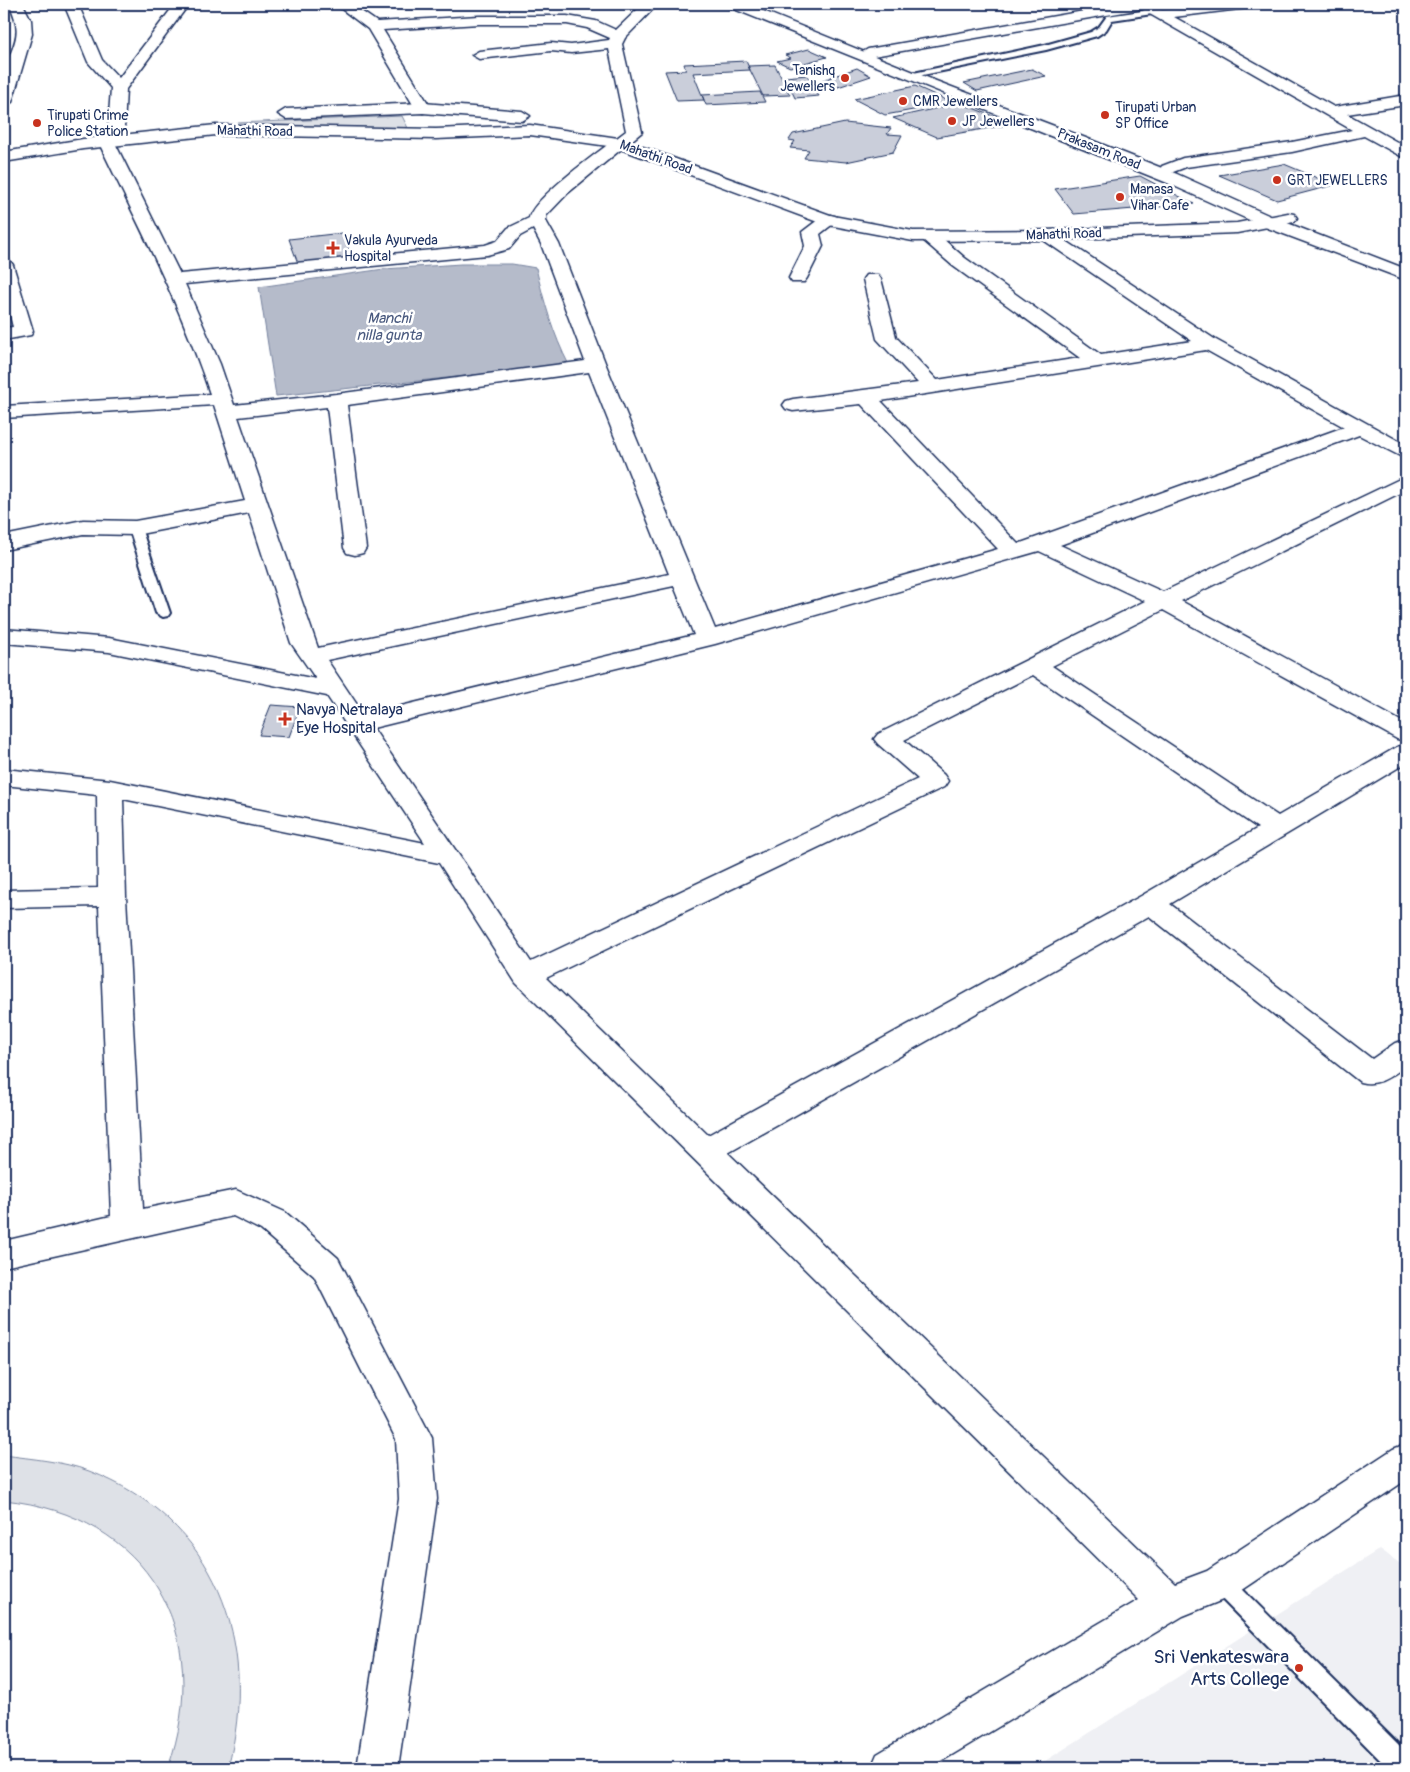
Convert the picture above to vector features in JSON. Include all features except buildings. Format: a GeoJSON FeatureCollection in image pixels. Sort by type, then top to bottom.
{"type":"FeatureCollection","features":[{"type":"Feature","properties":{"kind":"street"},"geometry":{"type":"LineString","coordinates":[[4,102],[25,34],[24,20],[16,4]]}},
{"type":"Feature","properties":{"kind":"street"},"geometry":{"type":"LineString","coordinates":[[71,4],[96,62],[119,87]]}},
{"type":"Feature","properties":{"kind":"street"},"geometry":{"type":"LineString","coordinates":[[182,4],[119,87],[111,135],[210,364],[302,643],[337,691],[357,724],[448,856],[526,976],[1169,1602]]}},
{"type":"Feature","properties":{"kind":"street"},"geometry":{"type":"LineString","coordinates":[[342,4],[374,26],[423,108]]}},
{"type":"Feature","properties":{"kind":"street"},"geometry":{"type":"LineString","coordinates":[[554,4],[580,21],[616,40]]}},
{"type":"Feature","properties":{"kind":"street"},"geometry":{"type":"LineString","coordinates":[[479,55],[551,47],[571,49],[616,40],[651,4]]}},
{"type":"Feature","properties":{"kind":"street","name":"Prakasam Road"},"geometry":{"type":"LineString","coordinates":[[734,4],[1253,209],[1288,218],[1406,263]]}},
{"type":"Feature","properties":{"kind":"street","name":"Prakasam Road"},"geometry":{"type":"LineString","coordinates":[[748,4],[914,74],[1168,169],[1253,209],[1271,223],[1406,275]]}},
{"type":"Feature","properties":{"kind":"street"},"geometry":{"type":"LineString","coordinates":[[868,53],[1024,24],[1150,8],[1248,4]]}},
{"type":"Feature","properties":{"kind":"street"},"geometry":{"type":"LineString","coordinates":[[1150,8],[1406,154]]}},
{"type":"Feature","properties":{"kind":"street"},"geometry":{"type":"LineString","coordinates":[[374,26],[479,20],[580,21]]}},
{"type":"Feature","properties":{"kind":"street"},"geometry":{"type":"LineString","coordinates":[[616,40],[634,132],[562,189],[538,215],[538,221],[550,244],[596,365],[707,639]]}},
{"type":"Feature","properties":{"kind":"street"},"geometry":{"type":"LineString","coordinates":[[1332,112],[1406,100]]}},
{"type":"Feature","properties":{"kind":"street","name":"Mahathi Road"},"geometry":{"type":"LineString","coordinates":[[4,147],[111,135],[220,118],[423,108],[513,115],[634,132],[829,211],[907,222],[1028,223],[1196,215],[1253,209]]}},
{"type":"Feature","properties":{"kind":"street","name":"Mahathi Road"},"geometry":{"type":"LineString","coordinates":[[4,157],[111,135],[216,130],[436,134],[530,130],[618,143],[829,220],[894,233],[929,236],[1046,235],[1237,228],[1271,223],[1288,218]]}},
{"type":"Feature","properties":{"kind":"street"},"geometry":{"type":"LineString","coordinates":[[1168,169],[1183,163],[1292,147],[1367,132]]}},
{"type":"Feature","properties":{"kind":"street"},"geometry":{"type":"LineString","coordinates":[[798,278],[814,246],[811,232],[829,220]]}},
{"type":"Feature","properties":{"kind":"street"},"geometry":{"type":"LineString","coordinates":[[174,280],[486,250],[503,244],[514,232],[538,221]]}},
{"type":"Feature","properties":{"kind":"street"},"geometry":{"type":"LineString","coordinates":[[1046,235],[1208,344],[1406,453]]}},
{"type":"Feature","properties":{"kind":"street"},"geometry":{"type":"LineString","coordinates":[[929,236],[959,262],[1097,361]]}},
{"type":"Feature","properties":{"kind":"street"},"geometry":{"type":"LineString","coordinates":[[4,268],[24,331],[4,334]]}},
{"type":"Feature","properties":{"kind":"street"},"geometry":{"type":"LineString","coordinates":[[872,280],[887,339],[933,388]]}},
{"type":"Feature","properties":{"kind":"street"},"geometry":{"type":"LineString","coordinates":[[793,405],[933,388],[1208,344]]}},
{"type":"Feature","properties":{"kind":"street"},"geometry":{"type":"LineString","coordinates":[[4,412],[336,400],[596,365]]}},
{"type":"Feature","properties":{"kind":"street"},"geometry":{"type":"LineString","coordinates":[[866,397],[1013,552]]}},
{"type":"Feature","properties":{"kind":"street"},"geometry":{"type":"LineString","coordinates":[[336,400],[355,548]]}},
{"type":"Feature","properties":{"kind":"street"},"geometry":{"type":"LineString","coordinates":[[357,724],[707,639],[1041,544],[1360,428]]}},
{"type":"Feature","properties":{"kind":"street"},"geometry":{"type":"LineString","coordinates":[[526,976],[935,782],[887,739],[1163,601],[1401,489]]}},
{"type":"Feature","properties":{"kind":"street"},"geometry":{"type":"LineString","coordinates":[[4,543],[89,526],[135,528],[257,505]]}},
{"type":"Feature","properties":{"kind":"street"},"geometry":{"type":"LineString","coordinates":[[1041,544],[1163,601],[1406,734]]}},
{"type":"Feature","properties":{"kind":"street"},"geometry":{"type":"LineString","coordinates":[[312,656],[682,578]]}},
{"type":"Feature","properties":{"kind":"street"},"geometry":{"type":"LineString","coordinates":[[4,636],[108,645],[337,691]]}},
{"type":"Feature","properties":{"kind":"street"},"geometry":{"type":"LineString","coordinates":[[1034,665],[1277,828]]}},
{"type":"Feature","properties":{"kind":"street"},"geometry":{"type":"LineString","coordinates":[[705,1151],[1151,903],[1406,752]]}},
{"type":"Feature","properties":{"kind":"street"},"geometry":{"type":"LineString","coordinates":[[4,777],[110,788],[448,856]]}},
{"type":"Feature","properties":{"kind":"street"},"geometry":{"type":"LineString","coordinates":[[110,788],[112,897],[128,1224]]}},
{"type":"Feature","properties":{"kind":"street"},"geometry":{"type":"LineString","coordinates":[[4,899],[112,897]]}},
{"type":"Feature","properties":{"kind":"street"},"geometry":{"type":"LineString","coordinates":[[1151,903],[1371,1074],[1406,1051]]}},
{"type":"Feature","properties":{"kind":"street"},"geometry":{"type":"LineString","coordinates":[[4,1254],[128,1224],[236,1203],[273,1221],[326,1267],[414,1438],[418,1499],[378,1768]]}},
{"type":"Feature","properties":{"kind":"street"},"geometry":{"type":"LineString","coordinates":[[892,1768],[1169,1602],[1221,1583],[1406,1460]]}},
{"type":"Feature","properties":{"kind":"lane"},"geometry":{"type":"LineString","coordinates":[[914,74],[1046,47],[1094,34],[1103,28],[1107,19],[1150,8]]}},
{"type":"Feature","properties":{"kind":"lane"},"geometry":{"type":"LineString","coordinates":[[135,528],[162,614]]}},
{"type":"Feature","properties":{"kind":"lane"},"geometry":{"type":"LineString","coordinates":[[1221,1583],[1405,1768]]}},
{"type":"Feature","properties":{"kind":"shaded area"},"geometry":{"type":"Polygon","coordinates":[[[402,116],[408,128],[237,126],[238,123],[402,116]]]}},
{"type":"Feature","properties":{"kind":"shaded area"},"geometry":{"type":"Polygon","coordinates":[[[4,1455],[79,1468],[133,1492],[169,1520],[197,1553],[219,1590],[232,1631],[238,1675],[237,1721],[228,1768],[168,1768],[180,1718],[183,1671],[175,1628],[158,1589],[132,1556],[97,1529],[55,1510],[4,1500],[4,1455]]]}},
{"type":"Feature","properties":{"kind":"shaded area","name":"Sri Venkateswara Arts College"},"geometry":{"type":"Polygon","coordinates":[[[1380,1549],[1406,1568],[1406,1768],[1034,1768],[1380,1549]]]}},
{"type":"Feature","properties":{"kind":"water","name":"Manchi nilla gunta"},"geometry":{"type":"Polygon","coordinates":[[[461,264],[512,264],[536,268],[549,318],[569,365],[276,396],[259,287],[384,269],[461,264]]]}},
{"type":"Feature","properties":{"kind":"place","name":"Tanishq Jewellers"},"geometry":{"type":"Point","coordinates":[845,78]}},
{"type":"Feature","properties":{"kind":"place","name":"CMR Jewellers"},"geometry":{"type":"Point","coordinates":[903,101]}},
{"type":"Feature","properties":{"kind":"place","name":"Tirupati Urban SP Office"},"geometry":{"type":"Point","coordinates":[1105,115]}},
{"type":"Feature","properties":{"kind":"place","name":"JP Jewellers"},"geometry":{"type":"Point","coordinates":[952,121]}},
{"type":"Feature","properties":{"kind":"place","name":"Tirupati Crime Police Station"},"geometry":{"type":"Point","coordinates":[37,123]}},
{"type":"Feature","properties":{"kind":"place","name":"GRT JEWELLERS"},"geometry":{"type":"Point","coordinates":[1277,180]}},
{"type":"Feature","properties":{"kind":"place","name":"Manasa Vihar Cafe"},"geometry":{"type":"Point","coordinates":[1120,197]}},
{"type":"Feature","properties":{"kind":"place","name":"Vakula Ayurveda Hospital"},"geometry":{"type":"Point","coordinates":[333,248]}},
{"type":"Feature","properties":{"kind":"place","name":"Navya Netralaya Eye Hospital"},"geometry":{"type":"Point","coordinates":[285,719]}},
{"type":"Feature","properties":{"kind":"place","name":"Sri Venkateswara Arts College"},"geometry":{"type":"Point","coordinates":[1299,1668]}}]}
